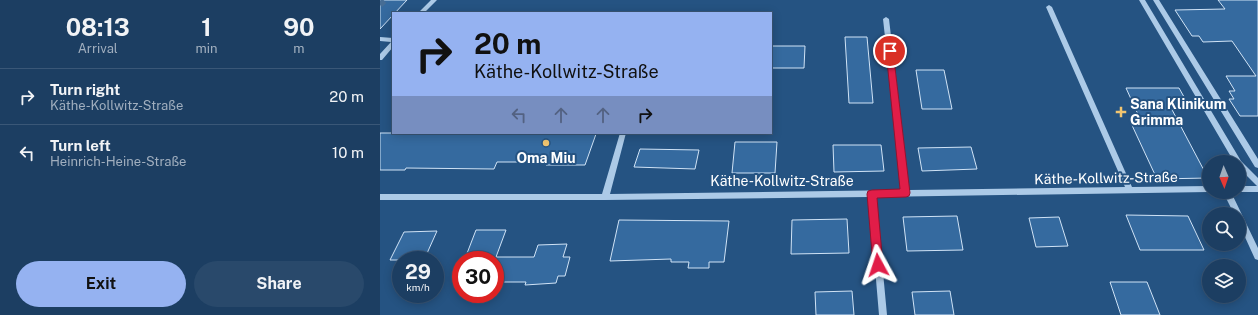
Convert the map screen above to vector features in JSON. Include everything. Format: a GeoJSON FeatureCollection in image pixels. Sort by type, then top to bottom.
{"type":"FeatureCollection","features":[{"type":"Feature","properties":{"kind":"street"},"geometry":{"type":"LineString","coordinates":[[423,12],[434,0]]}},
{"type":"Feature","properties":{"kind":"street"},"geometry":{"type":"LineString","coordinates":[[1142,0],[1235,155]]}},
{"type":"Feature","properties":{"kind":"street"},"geometry":{"type":"LineString","coordinates":[[1156,0],[1258,165]]}},
{"type":"Feature","properties":{"kind":"street"},"geometry":{"type":"LineString","coordinates":[[1049,7],[1130,190]]}},
{"type":"Feature","properties":{"kind":"street"},"geometry":{"type":"LineString","coordinates":[[886,19],[906,193]]}},
{"type":"Feature","properties":{"kind":"street"},"geometry":{"type":"LineString","coordinates":[[380,39],[392,40]]}},
{"type":"Feature","properties":{"kind":"street"},"geometry":{"type":"LineString","coordinates":[[380,58],[392,44]]}},
{"type":"Feature","properties":{"kind":"street"},"geometry":{"type":"LineString","coordinates":[[605,197],[623,134]]}},
{"type":"Feature","properties":{"kind":"street"},"geometry":{"type":"LineString","coordinates":[[1246,170],[1258,183]]}},
{"type":"Feature","properties":{"kind":"street","name":"Käthe-Kollwitz-Straße"},"geometry":{"type":"LineString","coordinates":[[380,197],[605,197],[1202,189]]}},
{"type":"Feature","properties":{"kind":"street"},"geometry":{"type":"LineString","coordinates":[[1246,189],[1258,189]]}},
{"type":"Feature","properties":{"kind":"street"},"geometry":{"type":"LineString","coordinates":[[872,194],[884,315]]}},
{"type":"Feature","properties":{"kind":"street"},"geometry":{"type":"LineString","coordinates":[[1246,231],[1258,256]]}},
{"type":"Feature","properties":{"kind":"building"},"geometry":{"type":"Polygon","coordinates":[[[380,0],[407,0],[396,12],[392,12],[392,16],[380,29],[380,0]]]}},
{"type":"Feature","properties":{"kind":"building"},"geometry":{"type":"Polygon","coordinates":[[[1218,0],[1258,0],[1258,116],[1240,116],[1229,99],[1234,99],[1229,91],[1235,91],[1226,76],[1256,76],[1232,41],[1203,42],[1199,36],[1192,36],[1175,10],[1225,9],[1218,0]]]}},
{"type":"Feature","properties":{"kind":"building"},"geometry":{"type":"Polygon","coordinates":[[[845,37],[867,37],[873,103],[849,103],[845,37]]]}},
{"type":"Feature","properties":{"kind":"building"},"geometry":{"type":"Polygon","coordinates":[[[772,46],[805,46],[804,68],[772,68],[772,46]]]}},
{"type":"Feature","properties":{"kind":"building"},"geometry":{"type":"Polygon","coordinates":[[[916,70],[944,70],[952,109],[922,109],[916,70]]]}},
{"type":"Feature","properties":{"kind":"building"},"geometry":{"type":"Polygon","coordinates":[[[1126,88],[1179,88],[1188,104],[1169,104],[1202,167],[1202,178],[1157,179],[1130,121],[1141,121],[1126,88]]]}},
{"type":"Feature","properties":{"kind":"building"},"geometry":{"type":"Polygon","coordinates":[[[380,133],[596,134],[585,165],[546,165],[547,162],[497,162],[494,169],[406,168],[405,170],[380,170],[380,133]]]}},
{"type":"Feature","properties":{"kind":"building"},"geometry":{"type":"Polygon","coordinates":[[[735,142],[777,142],[775,173],[732,173],[735,142]]]}},
{"type":"Feature","properties":{"kind":"building"},"geometry":{"type":"Polygon","coordinates":[[[833,145],[881,145],[884,171],[834,172],[833,145]]]}},
{"type":"Feature","properties":{"kind":"building"},"geometry":{"type":"Polygon","coordinates":[[[971,147],[977,169],[922,171],[918,148],[971,147]]]}},
{"type":"Feature","properties":{"kind":"building"},"geometry":{"type":"Polygon","coordinates":[[[640,149],[699,150],[695,169],[634,167],[640,149]]]}},
{"type":"Feature","properties":{"kind":"building"},"geometry":{"type":"Polygon","coordinates":[[[1126,215],[1188,216],[1202,246],[1202,250],[1140,250],[1126,215]]]}},
{"type":"Feature","properties":{"kind":"building"},"geometry":{"type":"Polygon","coordinates":[[[957,216],[963,250],[907,251],[903,217],[957,216]]]}},
{"type":"Feature","properties":{"kind":"building"},"geometry":{"type":"Polygon","coordinates":[[[1059,217],[1068,246],[1036,247],[1029,218],[1059,217]]]}},
{"type":"Feature","properties":{"kind":"building"},"geometry":{"type":"Polygon","coordinates":[[[847,219],[849,253],[791,254],[792,220],[847,219]]]}},
{"type":"Feature","properties":{"kind":"building"},"geometry":{"type":"Polygon","coordinates":[[[619,220],[729,221],[724,262],[709,262],[709,268],[688,268],[689,262],[671,262],[671,259],[610,261],[619,220]]]}},
{"type":"Feature","properties":{"kind":"building"},"geometry":{"type":"Polygon","coordinates":[[[476,230],[506,230],[498,251],[468,251],[476,230]]]}},
{"type":"Feature","properties":{"kind":"building"},"geometry":{"type":"Polygon","coordinates":[[[437,231],[428,251],[394,251],[404,232],[437,231]]]}},
{"type":"Feature","properties":{"kind":"building"},"geometry":{"type":"Polygon","coordinates":[[[567,244],[563,257],[570,257],[565,276],[558,276],[556,283],[525,285],[526,282],[504,282],[504,257],[534,257],[538,245],[567,244]]]}},
{"type":"Feature","properties":{"kind":"building"},"geometry":{"type":"Polygon","coordinates":[[[1110,282],[1147,282],[1160,315],[1121,315],[1110,282]]]}},
{"type":"Feature","properties":{"kind":"building"},"geometry":{"type":"Polygon","coordinates":[[[852,291],[854,315],[816,315],[815,292],[852,291]]]}},
{"type":"Feature","properties":{"kind":"building"},"geometry":{"type":"Polygon","coordinates":[[[950,291],[954,315],[915,315],[912,292],[950,291]]]}},
{"type":"Feature","properties":{"kind":"tunnel"},"geometry":{"type":"LineString","coordinates":[[380,5],[385,0]]}},
{"type":"Feature","properties":{"kind":"place","name":"Sana Klinikum Grimma"},"geometry":{"type":"Point","coordinates":[1121,112]}},
{"type":"Feature","properties":{"kind":"place","name":"Oma Miu"},"geometry":{"type":"Point","coordinates":[546,143]}},
{"type":"Feature","properties":{"kind":"route"},"geometry":{"type":"LineString","coordinates":[[878,265],[872,194],[906,193],[890,51]]}}]}
